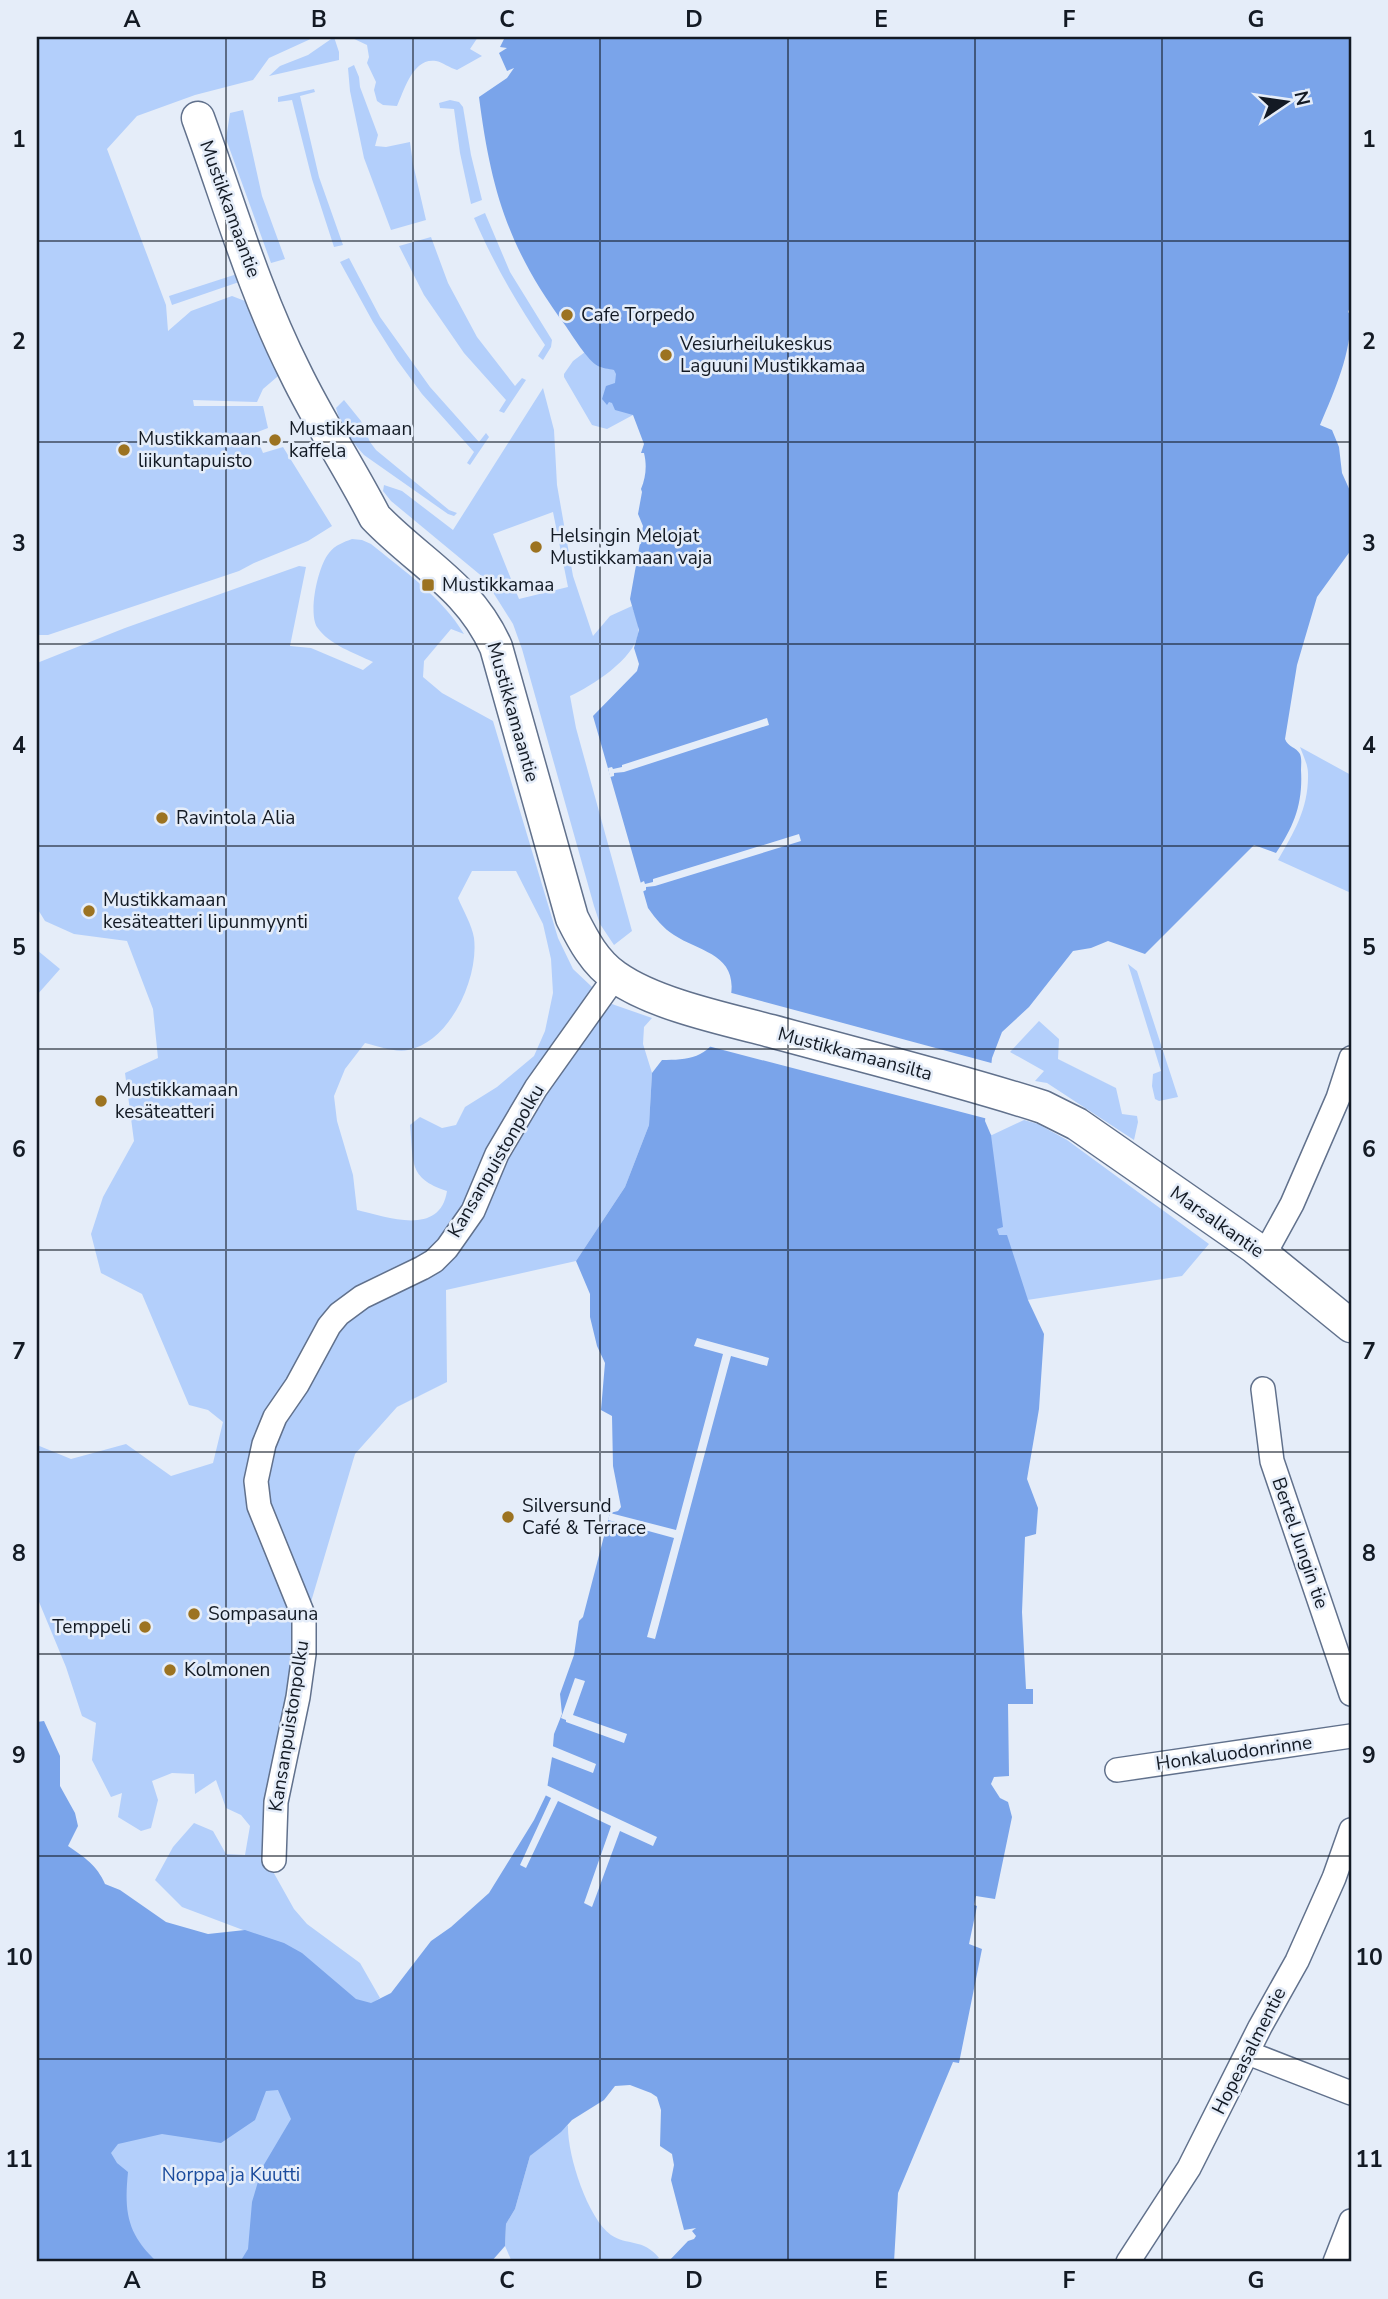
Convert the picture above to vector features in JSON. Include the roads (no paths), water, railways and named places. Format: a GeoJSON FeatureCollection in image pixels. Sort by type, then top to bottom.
{"type":"FeatureCollection","features":[{"type":"Feature","properties":{"kind":"street","name":"Mustikkamaantie"},"geometry":{"type":"LineString","coordinates":[[198,118],[257,284],[279,337],[295,373],[375,517],[467,598],[486,625],[496,646],[572,918],[583,941],[615,977],[649,994],[710,1015]]}},
{"type":"Feature","properties":{"kind":"street","name":"Kansanpuistonpolku"},"geometry":{"type":"LineString","coordinates":[[274,1860],[276,1802],[298,1697],[304,1654],[304,1617],[259,1506],[256,1481],[264,1444],[275,1417],[298,1385],[330,1326],[340,1314],[362,1297],[428,1265],[447,1248],[473,1211],[497,1154],[536,1088],[615,977]]}},
{"type":"Feature","properties":{"kind":"street","name":"Mustikkamaansilta"},"geometry":{"type":"LineString","coordinates":[[710,1015],[1001,1093],[1043,1107],[1077,1124]]}},
{"type":"Feature","properties":{"kind":"street"},"geometry":{"type":"LineString","coordinates":[[1264,1255],[1292,1204],[1338,1098],[1351,1058]]}},
{"type":"Feature","properties":{"kind":"street","name":"Marsalkantie"},"geometry":{"type":"LineString","coordinates":[[1077,1124],[1264,1255],[1351,1326]]}},
{"type":"Feature","properties":{"kind":"street","name":"Bertel Jungin tie"},"geometry":{"type":"LineString","coordinates":[[1263,1389],[1272,1461],[1351,1694]]}},
{"type":"Feature","properties":{"kind":"street","name":"Honkaluodonrinne"},"geometry":{"type":"LineString","coordinates":[[1117,1770],[1351,1736]]}},
{"type":"Feature","properties":{"kind":"street","name":"Hopeasalmentie"},"geometry":{"type":"LineString","coordinates":[[1128,2262],[1189,2168],[1260,2027],[1297,1961],[1334,1878],[1351,1830]]}},
{"type":"Feature","properties":{"kind":"street"},"geometry":{"type":"LineString","coordinates":[[1248,2053],[1351,2093]]}},
{"type":"Feature","properties":{"kind":"street"},"geometry":{"type":"LineString","coordinates":[[1335,2262],[1351,2221]]}},
{"type":"Feature","properties":{"kind":"place","name":"Cafe Torpedo"},"geometry":{"type":"Point","coordinates":[567,315]}},
{"type":"Feature","properties":{"kind":"place","name":"Vesiurheilukeskus Laguuni Mustikkamaa"},"geometry":{"type":"Point","coordinates":[666,355]}},
{"type":"Feature","properties":{"kind":"place","name":"Mustikkamaan kaffela"},"geometry":{"type":"Point","coordinates":[275,440]}},
{"type":"Feature","properties":{"kind":"place","name":"Mustikkamaan liikuntapuisto"},"geometry":{"type":"Point","coordinates":[124,450]}},
{"type":"Feature","properties":{"kind":"place","name":"Helsingin Melojat Mustikkamaan vaja"},"geometry":{"type":"Point","coordinates":[536,547]}},
{"type":"Feature","properties":{"kind":"place","name":"Mustikkamaa"},"geometry":{"type":"Point","coordinates":[428,585]}},
{"type":"Feature","properties":{"kind":"place","name":"Ravintola Alia"},"geometry":{"type":"Point","coordinates":[162,818]}},
{"type":"Feature","properties":{"kind":"place","name":"Mustikkamaan kesäteatteri lipunmyynti"},"geometry":{"type":"Point","coordinates":[89,911]}},
{"type":"Feature","properties":{"kind":"place","name":"Mustikkamaan kesäteatteri"},"geometry":{"type":"Point","coordinates":[101,1101]}},
{"type":"Feature","properties":{"kind":"place","name":"Silversund Café & Terrace"},"geometry":{"type":"Point","coordinates":[508,1517]}},
{"type":"Feature","properties":{"kind":"place","name":"Sompasauna"},"geometry":{"type":"Point","coordinates":[194,1614]}},
{"type":"Feature","properties":{"kind":"place","name":"Temppeli"},"geometry":{"type":"Point","coordinates":[145,1627]}},
{"type":"Feature","properties":{"kind":"place","name":"Kolmonen"},"geometry":{"type":"Point","coordinates":[170,1670]}},
{"type":"Feature","properties":{"kind":"park label","name":"Norppa ja Kuutti"},"geometry":{"type":"Point","coordinates":[231,2175]}}]}
